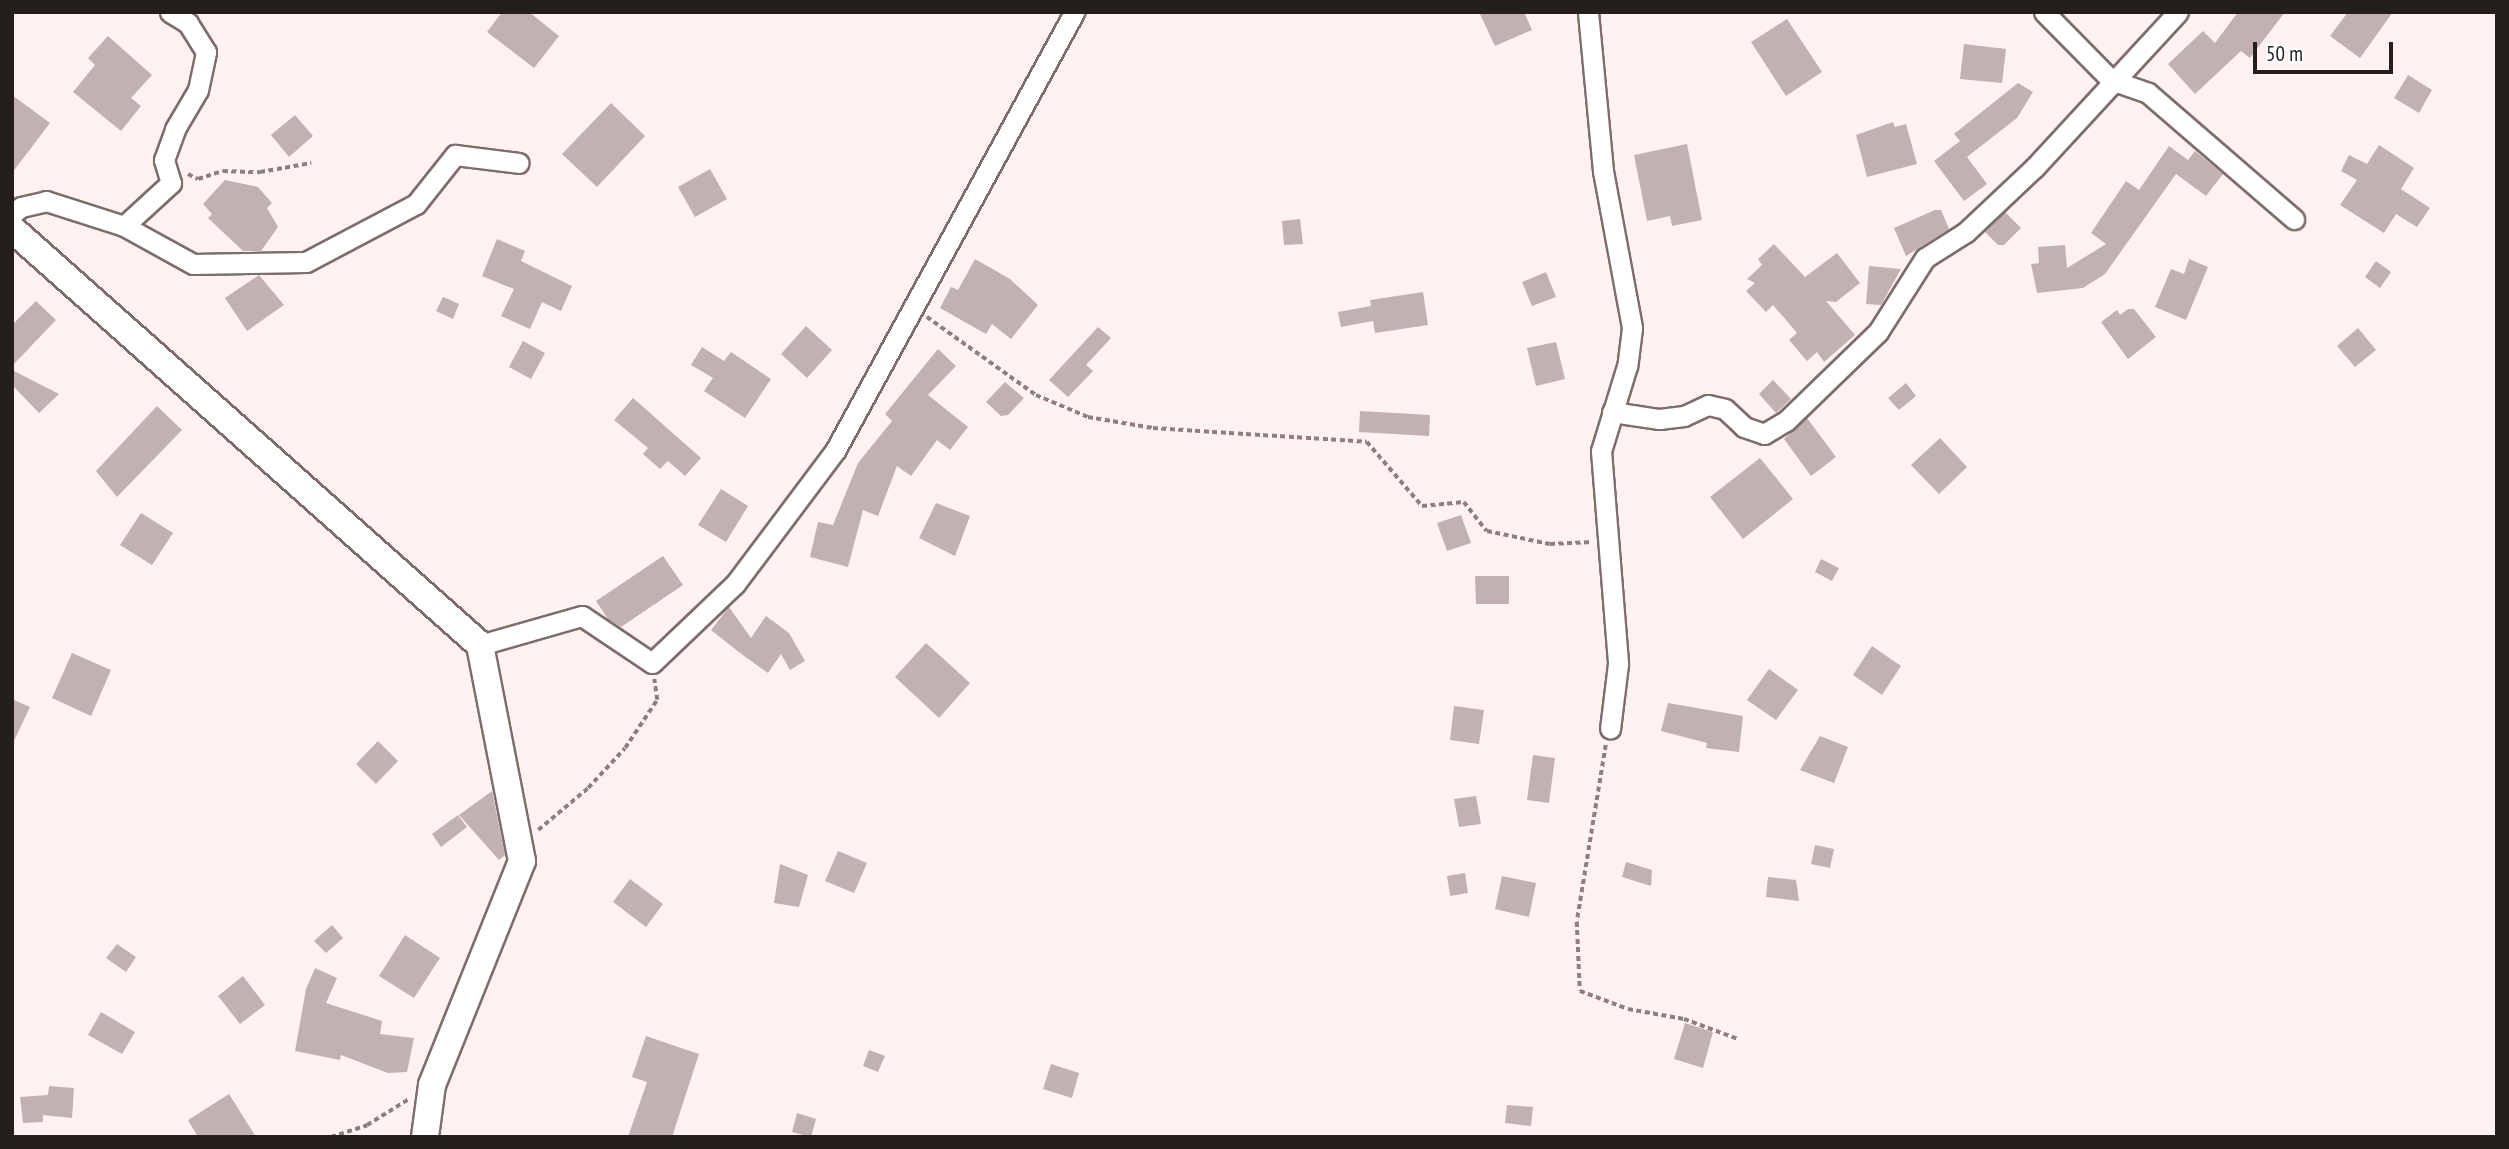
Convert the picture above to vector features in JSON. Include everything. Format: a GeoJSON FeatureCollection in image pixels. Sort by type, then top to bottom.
{"type":"FeatureCollection","features":[{"type":"Feature","properties":{"kind":"street"},"geometry":{"type":"LineString","coordinates":[[124,226],[171,183],[164,160],[175,129],[198,90],[205,52],[188,23],[170,12]]}},
{"type":"Feature","properties":{"kind":"street"},"geometry":{"type":"LineString","coordinates":[[480,645],[582,616],[652,663],[735,584],[774,536],[835,451],[1074,12]]}},
{"type":"Feature","properties":{"kind":"street"},"geometry":{"type":"LineString","coordinates":[[1588,12],[1603,171],[1632,328],[1627,366],[1601,451],[1618,664],[1610,729]]}},
{"type":"Feature","properties":{"kind":"street"},"geometry":{"type":"LineString","coordinates":[[2043,12],[2111,80],[2148,93],[2294,219]]}},
{"type":"Feature","properties":{"kind":"street"},"geometry":{"type":"LineString","coordinates":[[1612,412],[1659,419],[1684,416],[1708,405],[1726,409],[1744,428],[1764,434],[1786,421],[1878,331],[1925,258],[1965,232],[2034,167],[2111,80],[2178,12]]}},
{"type":"Feature","properties":{"kind":"street"},"geometry":{"type":"LineString","coordinates":[[12,214],[21,207],[46,201],[124,226],[194,264],[306,262],[416,204],[455,155],[519,163]]}},
{"type":"Feature","properties":{"kind":"street"},"geometry":{"type":"LineString","coordinates":[[12,229],[480,645],[522,861],[432,1085],[425,1137]]}},
{"type":"Feature","properties":{"kind":"path"},"geometry":{"type":"LineString","coordinates":[[164,160],[198,179],[223,171],[260,172],[312,163]]}},
{"type":"Feature","properties":{"kind":"path"},"geometry":{"type":"LineString","coordinates":[[914,308],[1035,395],[1088,417],[1153,428],[1367,442],[1422,506],[1464,502],[1487,531],[1550,544],[1607,542]]}},
{"type":"Feature","properties":{"kind":"path"},"geometry":{"type":"LineString","coordinates":[[520,846],[588,789],[625,748],[657,700],[652,663]]}},
{"type":"Feature","properties":{"kind":"path"},"geometry":{"type":"LineString","coordinates":[[1610,729],[1597,782],[1588,872],[1577,922],[1580,991],[1628,1009],[1684,1019],[1738,1038]]}},
{"type":"Feature","properties":{"kind":"path"},"geometry":{"type":"LineString","coordinates":[[331,1137],[367,1125],[432,1085]]}},
{"type":"Feature","properties":{"kind":"building"},"geometry":{"type":"Polygon","coordinates":[[[502,12],[529,12],[559,36],[534,68],[487,32],[502,12]]]}},
{"type":"Feature","properties":{"kind":"building"},"geometry":{"type":"Polygon","coordinates":[[[1479,12],[1524,12],[1532,30],[1495,46],[1479,12]]]}},
{"type":"Feature","properties":{"kind":"building"},"geometry":{"type":"Polygon","coordinates":[[[2238,12],[2285,12],[2250,58],[2241,51],[2195,94],[2168,64],[2203,31],[2215,43],[2238,12]]]}},
{"type":"Feature","properties":{"kind":"building"},"geometry":{"type":"Polygon","coordinates":[[[2348,12],[2393,12],[2360,58],[2330,36],[2348,12]]]}},
{"type":"Feature","properties":{"kind":"building"},"geometry":{"type":"Polygon","coordinates":[[[1787,19],[1822,72],[1786,96],[1751,42],[1787,19]]]}},
{"type":"Feature","properties":{"kind":"building"},"geometry":{"type":"Polygon","coordinates":[[[108,36],[152,75],[131,98],[141,106],[121,131],[73,92],[95,65],[88,58],[108,36]]]}},
{"type":"Feature","properties":{"kind":"building"},"geometry":{"type":"Polygon","coordinates":[[[1964,44],[2006,49],[2002,83],[1960,79],[1964,44]]]}},
{"type":"Feature","properties":{"kind":"building"},"geometry":{"type":"Polygon","coordinates":[[[2408,75],[2432,90],[2419,113],[2394,98],[2408,75]]]}},
{"type":"Feature","properties":{"kind":"building"},"geometry":{"type":"Polygon","coordinates":[[[2018,83],[2033,92],[2017,118],[1967,157],[1987,184],[1964,201],[1934,161],[1960,141],[1954,134],[2018,83]]]}},
{"type":"Feature","properties":{"kind":"building"},"geometry":{"type":"Polygon","coordinates":[[[12,95],[50,123],[12,173],[12,95]]]}},
{"type":"Feature","properties":{"kind":"building"},"geometry":{"type":"Polygon","coordinates":[[[611,103],[645,136],[597,187],[562,154],[611,103]]]}},
{"type":"Feature","properties":{"kind":"building"},"geometry":{"type":"Polygon","coordinates":[[[295,115],[313,136],[289,157],[271,135],[295,115]]]}},
{"type":"Feature","properties":{"kind":"building"},"geometry":{"type":"Polygon","coordinates":[[[1893,122],[1895,127],[1906,124],[1917,164],[1867,177],[1856,135],[1893,122]]]}},
{"type":"Feature","properties":{"kind":"building"},"geometry":{"type":"Polygon","coordinates":[[[1687,144],[1702,220],[1672,226],[1670,216],[1647,221],[1634,155],[1687,144]]]}},
{"type":"Feature","properties":{"kind":"building"},"geometry":{"type":"Polygon","coordinates":[[[2379,145],[2414,168],[2401,189],[2430,208],[2417,227],[2396,214],[2384,233],[2340,205],[2357,180],[2341,171],[2349,155],[2367,164],[2379,145]]]}},
{"type":"Feature","properties":{"kind":"building"},"geometry":{"type":"Polygon","coordinates":[[[2169,146],[2188,160],[2195,151],[2223,174],[2206,196],[2176,174],[2105,274],[2083,288],[2037,293],[2031,264],[2039,263],[2038,247],[2065,245],[2067,268],[2106,244],[2091,233],[2126,181],[2139,190],[2169,146]]]}},
{"type":"Feature","properties":{"kind":"building"},"geometry":{"type":"Polygon","coordinates":[[[710,169],[727,199],[695,217],[678,187],[710,169]]]}},
{"type":"Feature","properties":{"kind":"building"},"geometry":{"type":"Polygon","coordinates":[[[225,180],[258,187],[272,203],[267,208],[278,227],[261,251],[243,251],[208,218],[212,214],[203,204],[225,180]]]}},
{"type":"Feature","properties":{"kind":"building"},"geometry":{"type":"Polygon","coordinates":[[[1935,210],[1941,210],[1949,229],[1906,256],[1894,228],[1935,210]]]}},
{"type":"Feature","properties":{"kind":"building"},"geometry":{"type":"Polygon","coordinates":[[[2005,212],[2021,228],[2004,245],[1998,245],[1985,232],[2005,212]]]}},
{"type":"Feature","properties":{"kind":"building"},"geometry":{"type":"Polygon","coordinates":[[[1300,219],[1303,244],[1284,245],[1282,221],[1300,219]]]}},
{"type":"Feature","properties":{"kind":"building"},"geometry":{"type":"Polygon","coordinates":[[[497,239],[525,251],[521,261],[572,286],[561,311],[542,302],[530,329],[501,316],[514,289],[482,276],[497,239]]]}},
{"type":"Feature","properties":{"kind":"building"},"geometry":{"type":"Polygon","coordinates":[[[1774,244],[1805,277],[1837,253],[1860,283],[1836,302],[1826,301],[1855,335],[1824,362],[1817,352],[1807,361],[1789,340],[1797,333],[1773,305],[1766,312],[1746,291],[1755,283],[1747,279],[1762,265],[1758,259],[1774,244]]]}},
{"type":"Feature","properties":{"kind":"building"},"geometry":{"type":"Polygon","coordinates":[[[975,259],[1010,279],[1038,305],[1011,339],[992,324],[986,334],[940,308],[951,287],[958,290],[975,259]]]}},
{"type":"Feature","properties":{"kind":"building"},"geometry":{"type":"Polygon","coordinates":[[[2189,259],[2208,267],[2186,320],[2155,307],[2171,269],[2184,274],[2189,259]]]}},
{"type":"Feature","properties":{"kind":"building"},"geometry":{"type":"Polygon","coordinates":[[[2376,261],[2391,272],[2380,288],[2365,277],[2376,261]]]}},
{"type":"Feature","properties":{"kind":"building"},"geometry":{"type":"Polygon","coordinates":[[[1869,266],[1901,269],[1881,305],[1866,304],[1869,266]]]}},
{"type":"Feature","properties":{"kind":"building"},"geometry":{"type":"Polygon","coordinates":[[[1546,272],[1556,297],[1532,306],[1522,282],[1546,272]]]}},
{"type":"Feature","properties":{"kind":"building"},"geometry":{"type":"Polygon","coordinates":[[[259,275],[284,305],[247,331],[225,298],[259,275]]]}},
{"type":"Feature","properties":{"kind":"building"},"geometry":{"type":"Polygon","coordinates":[[[1423,292],[1428,325],[1375,333],[1373,321],[1341,327],[1338,312],[1371,306],[1370,300],[1423,292]]]}},
{"type":"Feature","properties":{"kind":"building"},"geometry":{"type":"Polygon","coordinates":[[[443,297],[459,304],[453,319],[436,311],[443,297]]]}},
{"type":"Feature","properties":{"kind":"building"},"geometry":{"type":"Polygon","coordinates":[[[36,301],[56,320],[12,366],[12,325],[36,301]]]}},
{"type":"Feature","properties":{"kind":"building"},"geometry":{"type":"Polygon","coordinates":[[[2128,309],[2134,309],[2156,337],[2128,359],[2101,322],[2117,310],[2120,315],[2128,309]]]}},
{"type":"Feature","properties":{"kind":"building"},"geometry":{"type":"Polygon","coordinates":[[[806,326],[832,350],[807,378],[781,354],[806,326]]]}},
{"type":"Feature","properties":{"kind":"building"},"geometry":{"type":"Polygon","coordinates":[[[1098,327],[1111,338],[1086,365],[1093,371],[1068,397],[1049,380],[1098,327]]]}},
{"type":"Feature","properties":{"kind":"building"},"geometry":{"type":"Polygon","coordinates":[[[2358,328],[2376,350],[2355,367],[2337,346],[2358,328]]]}},
{"type":"Feature","properties":{"kind":"building"},"geometry":{"type":"Polygon","coordinates":[[[523,341],[545,353],[531,379],[509,367],[523,341]]]}},
{"type":"Feature","properties":{"kind":"building"},"geometry":{"type":"Polygon","coordinates":[[[1556,342],[1565,379],[1536,386],[1527,348],[1556,342]]]}},
{"type":"Feature","properties":{"kind":"building"},"geometry":{"type":"Polygon","coordinates":[[[702,347],[724,361],[731,352],[771,379],[745,418],[704,391],[713,378],[691,365],[702,347]]]}},
{"type":"Feature","properties":{"kind":"building"},"geometry":{"type":"Polygon","coordinates":[[[938,349],[956,366],[928,395],[968,427],[950,450],[937,440],[911,476],[897,466],[878,516],[863,510],[848,567],[810,557],[818,522],[833,525],[858,463],[892,421],[885,414],[938,349]]]}},
{"type":"Feature","properties":{"kind":"building"},"geometry":{"type":"Polygon","coordinates":[[[12,370],[59,394],[39,413],[12,385],[12,370]]]}},
{"type":"Feature","properties":{"kind":"building"},"geometry":{"type":"Polygon","coordinates":[[[1773,380],[1791,399],[1776,413],[1759,394],[1773,380]]]}},
{"type":"Feature","properties":{"kind":"building"},"geometry":{"type":"Polygon","coordinates":[[[1005,382],[1024,398],[1008,415],[1001,416],[986,402],[1005,382]]]}},
{"type":"Feature","properties":{"kind":"building"},"geometry":{"type":"Polygon","coordinates":[[[1906,383],[1916,396],[1899,410],[1888,398],[1906,383]]]}},
{"type":"Feature","properties":{"kind":"building"},"geometry":{"type":"Polygon","coordinates":[[[633,398],[701,458],[685,476],[668,461],[660,469],[643,454],[648,448],[614,420],[633,398]]]}},
{"type":"Feature","properties":{"kind":"building"},"geometry":{"type":"Polygon","coordinates":[[[157,406],[182,430],[117,497],[96,471],[157,406]]]}},
{"type":"Feature","properties":{"kind":"building"},"geometry":{"type":"Polygon","coordinates":[[[1360,411],[1430,415],[1429,436],[1359,432],[1360,411]]]}},
{"type":"Feature","properties":{"kind":"building"},"geometry":{"type":"Polygon","coordinates":[[[1807,418],[1836,457],[1811,476],[1784,439],[1807,418]]]}},
{"type":"Feature","properties":{"kind":"building"},"geometry":{"type":"Polygon","coordinates":[[[1940,438],[1967,467],[1939,494],[1911,465],[1940,438]]]}},
{"type":"Feature","properties":{"kind":"building"},"geometry":{"type":"Polygon","coordinates":[[[1760,458],[1793,499],[1743,539],[1710,497],[1760,458]]]}},
{"type":"Feature","properties":{"kind":"building"},"geometry":{"type":"Polygon","coordinates":[[[721,489],[748,506],[726,542],[698,525],[721,489]]]}},
{"type":"Feature","properties":{"kind":"building"},"geometry":{"type":"Polygon","coordinates":[[[936,503],[970,516],[955,556],[919,538],[936,503]]]}},
{"type":"Feature","properties":{"kind":"building"},"geometry":{"type":"Polygon","coordinates":[[[141,513],[173,533],[152,565],[120,545],[141,513]]]}},
{"type":"Feature","properties":{"kind":"building"},"geometry":{"type":"Polygon","coordinates":[[[1461,515],[1471,543],[1447,551],[1437,523],[1461,515]]]}},
{"type":"Feature","properties":{"kind":"building"},"geometry":{"type":"Polygon","coordinates":[[[663,556],[683,585],[621,627],[608,619],[596,601],[663,556]]]}},
{"type":"Feature","properties":{"kind":"building"},"geometry":{"type":"Polygon","coordinates":[[[1821,559],[1839,568],[1832,581],[1815,572],[1821,559]]]}},
{"type":"Feature","properties":{"kind":"building"},"geometry":{"type":"Polygon","coordinates":[[[1475,576],[1509,576],[1509,604],[1476,604],[1475,576]]]}},
{"type":"Feature","properties":{"kind":"building"},"geometry":{"type":"Polygon","coordinates":[[[729,607],[751,638],[766,616],[789,633],[805,661],[790,670],[781,654],[768,673],[711,630],[729,607]]]}},
{"type":"Feature","properties":{"kind":"building"},"geometry":{"type":"Polygon","coordinates":[[[926,643],[970,683],[939,718],[895,677],[926,643]]]}},
{"type":"Feature","properties":{"kind":"building"},"geometry":{"type":"Polygon","coordinates":[[[1872,646],[1901,666],[1882,695],[1853,675],[1872,646]]]}},
{"type":"Feature","properties":{"kind":"building"},"geometry":{"type":"Polygon","coordinates":[[[72,653],[111,670],[91,716],[52,698],[72,653]]]}},
{"type":"Feature","properties":{"kind":"building"},"geometry":{"type":"Polygon","coordinates":[[[1769,669],[1798,690],[1776,720],[1747,700],[1769,669]]]}},
{"type":"Feature","properties":{"kind":"building"},"geometry":{"type":"Polygon","coordinates":[[[12,699],[30,707],[12,745],[12,699]]]}},
{"type":"Feature","properties":{"kind":"building"},"geometry":{"type":"Polygon","coordinates":[[[1668,703],[1743,716],[1739,752],[1706,748],[1707,743],[1661,731],[1668,703]]]}},
{"type":"Feature","properties":{"kind":"building"},"geometry":{"type":"Polygon","coordinates":[[[1454,706],[1484,710],[1479,744],[1450,740],[1454,706]]]}},
{"type":"Feature","properties":{"kind":"building"},"geometry":{"type":"Polygon","coordinates":[[[1820,736],[1848,747],[1834,783],[1800,770],[1820,736]]]}},
{"type":"Feature","properties":{"kind":"building"},"geometry":{"type":"Polygon","coordinates":[[[378,741],[398,761],[376,784],[356,764],[378,741]]]}},
{"type":"Feature","properties":{"kind":"building"},"geometry":{"type":"Polygon","coordinates":[[[1533,755],[1555,758],[1549,803],[1527,800],[1533,755]]]}},
{"type":"Feature","properties":{"kind":"building"},"geometry":{"type":"Polygon","coordinates":[[[492,791],[505,855],[499,860],[459,815],[492,791]]]}},
{"type":"Feature","properties":{"kind":"building"},"geometry":{"type":"Polygon","coordinates":[[[1476,796],[1481,824],[1459,827],[1454,799],[1476,796]]]}},
{"type":"Feature","properties":{"kind":"building"},"geometry":{"type":"Polygon","coordinates":[[[458,815],[467,827],[441,847],[432,834],[458,815]]]}},
{"type":"Feature","properties":{"kind":"building"},"geometry":{"type":"Polygon","coordinates":[[[1815,845],[1834,849],[1830,868],[1811,864],[1815,845]]]}},
{"type":"Feature","properties":{"kind":"building"},"geometry":{"type":"Polygon","coordinates":[[[838,851],[867,863],[854,893],[825,881],[838,851]]]}},
{"type":"Feature","properties":{"kind":"building"},"geometry":{"type":"Polygon","coordinates":[[[1626,862],[1652,870],[1651,886],[1622,877],[1626,862]]]}},
{"type":"Feature","properties":{"kind":"building"},"geometry":{"type":"Polygon","coordinates":[[[780,864],[808,875],[799,907],[774,903],[780,864]]]}},
{"type":"Feature","properties":{"kind":"building"},"geometry":{"type":"Polygon","coordinates":[[[1465,873],[1468,893],[1450,896],[1447,876],[1465,873]]]}},
{"type":"Feature","properties":{"kind":"building"},"geometry":{"type":"Polygon","coordinates":[[[1502,876],[1536,883],[1529,917],[1495,909],[1502,876]]]}},
{"type":"Feature","properties":{"kind":"building"},"geometry":{"type":"Polygon","coordinates":[[[1768,877],[1796,880],[1799,901],[1766,897],[1768,877]]]}},
{"type":"Feature","properties":{"kind":"building"},"geometry":{"type":"Polygon","coordinates":[[[630,879],[663,904],[646,927],[613,902],[630,879]]]}},
{"type":"Feature","properties":{"kind":"building"},"geometry":{"type":"Polygon","coordinates":[[[332,925],[343,938],[326,953],[314,941],[332,925]]]}},
{"type":"Feature","properties":{"kind":"building"},"geometry":{"type":"Polygon","coordinates":[[[405,935],[440,958],[414,998],[379,976],[405,935]]]}},
{"type":"Feature","properties":{"kind":"building"},"geometry":{"type":"Polygon","coordinates":[[[117,944],[136,957],[126,972],[106,958],[117,944]]]}},
{"type":"Feature","properties":{"kind":"building"},"geometry":{"type":"Polygon","coordinates":[[[315,968],[337,978],[326,1003],[382,1021],[380,1034],[414,1038],[407,1072],[388,1073],[341,1055],[340,1060],[295,1051],[306,989],[315,968]]]}},
{"type":"Feature","properties":{"kind":"building"},"geometry":{"type":"Polygon","coordinates":[[[243,976],[265,1005],[240,1024],[218,996],[243,976]]]}},
{"type":"Feature","properties":{"kind":"building"},"geometry":{"type":"Polygon","coordinates":[[[101,1012],[135,1032],[122,1054],[88,1035],[101,1012]]]}},
{"type":"Feature","properties":{"kind":"building"},"geometry":{"type":"Polygon","coordinates":[[[1685,1023],[1713,1032],[1703,1068],[1674,1059],[1685,1023]]]}},
{"type":"Feature","properties":{"kind":"building"},"geometry":{"type":"Polygon","coordinates":[[[646,1036],[699,1054],[672,1137],[628,1137],[647,1082],[632,1077],[646,1036]]]}},
{"type":"Feature","properties":{"kind":"building"},"geometry":{"type":"Polygon","coordinates":[[[869,1050],[885,1056],[878,1072],[863,1066],[869,1050]]]}},
{"type":"Feature","properties":{"kind":"building"},"geometry":{"type":"Polygon","coordinates":[[[1051,1064],[1079,1073],[1072,1098],[1043,1089],[1051,1064]]]}},
{"type":"Feature","properties":{"kind":"building"},"geometry":{"type":"Polygon","coordinates":[[[49,1086],[74,1088],[72,1118],[43,1115],[43,1122],[23,1123],[20,1097],[48,1095],[49,1086]]]}},
{"type":"Feature","properties":{"kind":"building"},"geometry":{"type":"Polygon","coordinates":[[[229,1094],[256,1137],[198,1137],[188,1120],[229,1094]]]}},
{"type":"Feature","properties":{"kind":"building"},"geometry":{"type":"Polygon","coordinates":[[[1507,1105],[1533,1107],[1531,1126],[1505,1123],[1507,1105]]]}},
{"type":"Feature","properties":{"kind":"building"},"geometry":{"type":"Polygon","coordinates":[[[797,1113],[816,1119],[811,1137],[792,1132],[797,1113]]]}}]}
